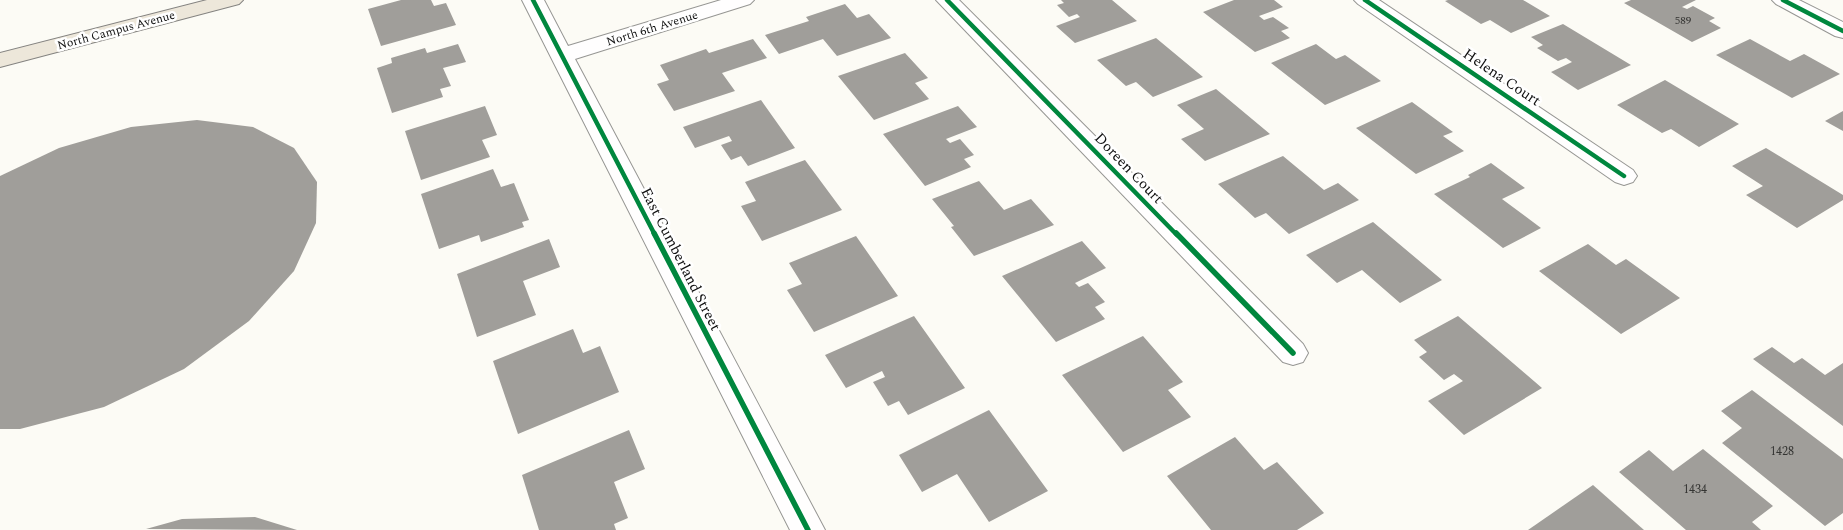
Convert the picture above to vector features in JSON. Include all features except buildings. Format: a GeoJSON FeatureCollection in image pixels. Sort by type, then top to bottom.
{"type":"FeatureCollection","features":[{"type":"Feature","properties":{"kind":"main road","name":"North Campus Avenue"},"geometry":{"type":"LineString","coordinates":[[0,60],[232,0]]}},
{"type":"Feature","properties":{"kind":"street","name":"East Cumberland Street"},"geometry":{"type":"LineString","coordinates":[[532,0],[808,530]]}},
{"type":"Feature","properties":{"kind":"street","name":"North 6th Avenue"},"geometry":{"type":"LineString","coordinates":[[561,56],[743,0]]}},
{"type":"Feature","properties":{"kind":"street","name":"Doreen Court"},"geometry":{"type":"LineString","coordinates":[[947,0],[1293,353]]}},
{"type":"Feature","properties":{"kind":"street","name":"Helena Court"},"geometry":{"type":"LineString","coordinates":[[1365,0],[1624,176]]}},
{"type":"Feature","properties":{"kind":"street"},"geometry":{"type":"LineString","coordinates":[[1783,0],[1843,31]]}},
{"type":"Feature","properties":{"kind":"cycle path"},"geometry":{"type":"LineString","coordinates":[[533,0],[808,530]]}},
{"type":"Feature","properties":{"kind":"cycle path"},"geometry":{"type":"LineString","coordinates":[[947,0],[1293,353]]}},
{"type":"Feature","properties":{"kind":"cycle path"},"geometry":{"type":"LineString","coordinates":[[1365,0],[1624,176]]}},
{"type":"Feature","properties":{"kind":"cycle path"},"geometry":{"type":"LineString","coordinates":[[1783,0],[1843,31]]}}]}
